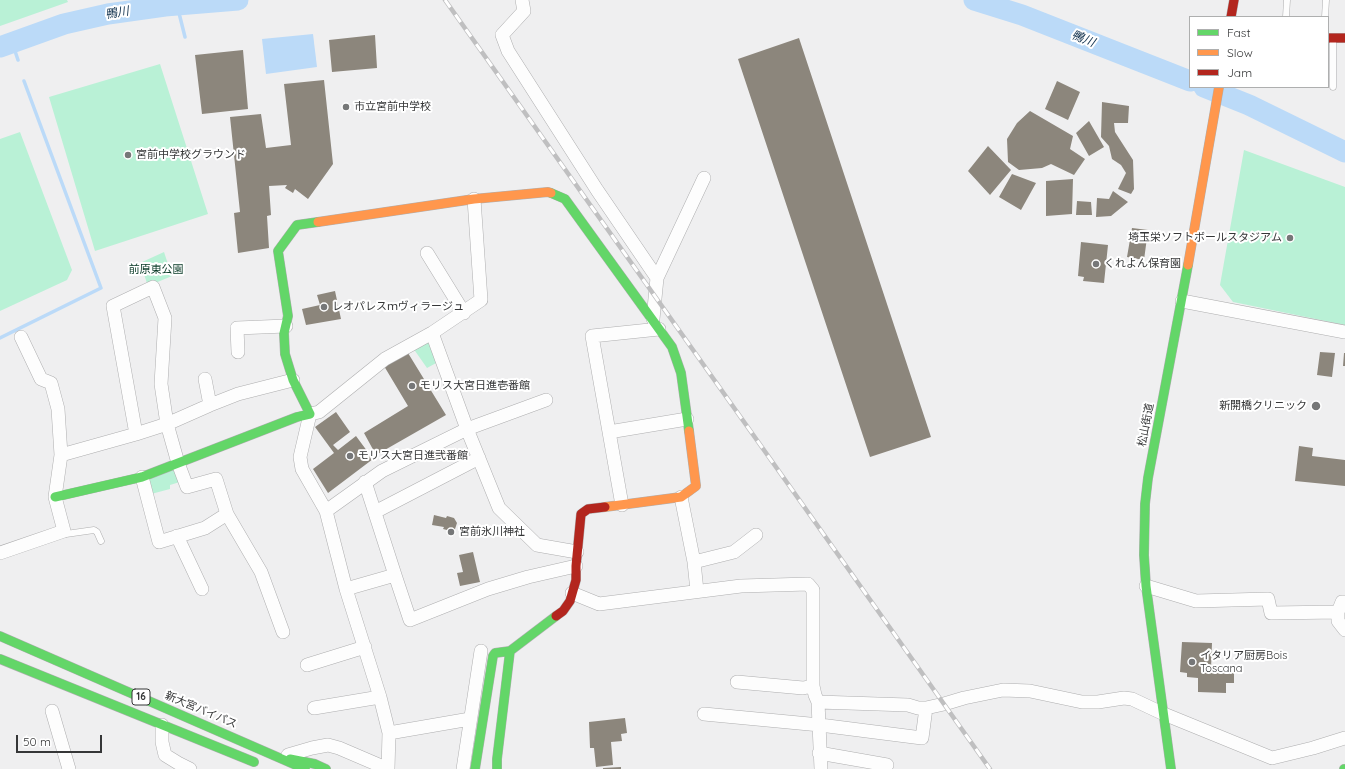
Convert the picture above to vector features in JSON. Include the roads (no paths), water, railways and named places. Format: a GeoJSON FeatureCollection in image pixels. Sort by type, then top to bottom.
{"type":"FeatureCollection","features":[{"type":"Feature","properties":{"kind":"main road"},"geometry":{"type":"LineString","coordinates":[[1231,16],[1234,0]]}},
{"type":"Feature","properties":{"kind":"main road"},"geometry":{"type":"LineString","coordinates":[[1331,38],[1345,38]]}},
{"type":"Feature","properties":{"kind":"main road","name":"松山街道"},"geometry":{"type":"LineString","coordinates":[[1171,769],[1146,586],[1144,555],[1145,504],[1154,444],[1182,301],[1219,88]]}},
{"type":"Feature","properties":{"kind":"main road"},"geometry":{"type":"LineString","coordinates":[[55,497],[142,477],[297,417],[310,414],[293,380],[285,354],[284,333],[288,316],[278,251],[297,225],[474,199],[548,192],[565,199],[672,347],[681,373],[696,486],[681,497],[588,509],[581,514],[576,580],[570,601],[563,611],[510,651],[495,653],[493,656],[475,769]]}},
{"type":"Feature","properties":{"kind":"main road","name":"新大宮バイパス"},"geometry":{"type":"LineString","coordinates":[[0,636],[305,769]]}},
{"type":"Feature","properties":{"kind":"main road"},"geometry":{"type":"LineString","coordinates":[[498,769],[497,759],[510,651]]}},
{"type":"Feature","properties":{"kind":"main road","name":"16"},"geometry":{"type":"LineString","coordinates":[[0,659],[263,766]]}},
{"type":"Feature","properties":{"kind":"main road"},"geometry":{"type":"LineString","coordinates":[[202,741],[211,753],[218,757]]}},
{"type":"Feature","properties":{"kind":"main road"},"geometry":{"type":"LineString","coordinates":[[281,758],[315,764],[326,769]]}},
{"type":"Feature","properties":{"kind":"street"},"geometry":{"type":"LineString","coordinates":[[523,3],[524,11],[502,35],[508,51],[597,190],[657,278]]}},
{"type":"Feature","properties":{"kind":"street"},"geometry":{"type":"LineString","coordinates":[[622,505],[592,336],[656,324],[657,278],[704,178]]}},
{"type":"Feature","properties":{"kind":"street"},"geometry":{"type":"LineString","coordinates":[[281,758],[312,748],[328,745],[339,748],[388,769],[389,733],[380,697],[346,589],[326,510],[302,469],[300,457],[310,414],[319,412],[385,359],[432,333],[464,313],[481,300],[474,199]]}},
{"type":"Feature","properties":{"kind":"street"},"geometry":{"type":"LineString","coordinates":[[427,253],[464,313]]}},
{"type":"Feature","properties":{"kind":"street"},"geometry":{"type":"LineString","coordinates":[[136,434],[113,306],[153,287],[165,318],[161,384],[167,424],[178,463],[187,487],[216,479],[227,514],[261,572],[283,632]]}},
{"type":"Feature","properties":{"kind":"street"},"geometry":{"type":"LineString","coordinates":[[1182,301],[1345,332]]}},
{"type":"Feature","properties":{"kind":"street"},"geometry":{"type":"LineString","coordinates":[[238,352],[237,328],[286,326]]}},
{"type":"Feature","properties":{"kind":"street"},"geometry":{"type":"LineString","coordinates":[[432,333],[467,429],[499,508],[537,545],[577,552]]}},
{"type":"Feature","properties":{"kind":"street"},"geometry":{"type":"LineString","coordinates":[[0,553],[64,531],[55,497],[61,455],[58,409],[51,383],[41,379],[21,337]]}},
{"type":"Feature","properties":{"kind":"street"},"geometry":{"type":"LineString","coordinates":[[205,379],[210,405]]}},
{"type":"Feature","properties":{"kind":"street"},"geometry":{"type":"LineString","coordinates":[[61,455],[167,424],[238,394],[293,380]]}},
{"type":"Feature","properties":{"kind":"street"},"geometry":{"type":"LineString","coordinates":[[326,510],[382,471],[467,429],[546,400]]}},
{"type":"Feature","properties":{"kind":"street"},"geometry":{"type":"LineString","coordinates":[[609,432],[687,419]]}},
{"type":"Feature","properties":{"kind":"street"},"geometry":{"type":"LineString","coordinates":[[375,512],[479,458]]}},
{"type":"Feature","properties":{"kind":"street"},"geometry":{"type":"LineString","coordinates":[[142,477],[159,542],[205,528],[227,514]]}},
{"type":"Feature","properties":{"kind":"street"},"geometry":{"type":"LineString","coordinates":[[365,482],[410,620],[488,588],[576,566]]}},
{"type":"Feature","properties":{"kind":"street"},"geometry":{"type":"LineString","coordinates":[[681,497],[694,562],[697,591]]}},
{"type":"Feature","properties":{"kind":"street"},"geometry":{"type":"LineString","coordinates":[[694,562],[734,552],[756,535]]}},
{"type":"Feature","properties":{"kind":"street"},"geometry":{"type":"LineString","coordinates":[[177,536],[202,589]]}},
{"type":"Feature","properties":{"kind":"street"},"geometry":{"type":"LineString","coordinates":[[346,589],[395,575]]}},
{"type":"Feature","properties":{"kind":"street"},"geometry":{"type":"LineString","coordinates":[[572,593],[599,604],[741,586],[808,584],[813,590],[813,686],[818,702],[820,725],[820,769]]}},
{"type":"Feature","properties":{"kind":"street"},"geometry":{"type":"LineString","coordinates":[[1146,586],[1196,601],[1268,599],[1271,613],[1341,607],[1338,620],[1345,630]]}},
{"type":"Feature","properties":{"kind":"street"},"geometry":{"type":"LineString","coordinates":[[306,665],[364,647]]}},
{"type":"Feature","properties":{"kind":"street"},"geometry":{"type":"LineString","coordinates":[[463,769],[481,650]]}},
{"type":"Feature","properties":{"kind":"street"},"geometry":{"type":"LineString","coordinates":[[737,682],[803,688],[813,686]]}},
{"type":"Feature","properties":{"kind":"street"},"geometry":{"type":"LineString","coordinates":[[818,702],[908,704],[918,708],[926,708],[1003,690],[1030,691],[1082,702],[1098,702],[1124,698],[1132,699],[1164,714],[1272,758],[1345,738]]}},
{"type":"Feature","properties":{"kind":"street"},"geometry":{"type":"LineString","coordinates":[[314,708],[380,697]]}},
{"type":"Feature","properties":{"kind":"street"},"geometry":{"type":"LineString","coordinates":[[704,714],[820,725],[922,738],[926,708]]}},
{"type":"Feature","properties":{"kind":"street"},"geometry":{"type":"LineString","coordinates":[[52,711],[69,769]]}},
{"type":"Feature","properties":{"kind":"street"},"geometry":{"type":"LineString","coordinates":[[389,733],[470,719]]}},
{"type":"Feature","properties":{"kind":"street"},"geometry":{"type":"LineString","coordinates":[[162,725],[162,742],[165,755],[175,766],[190,769]]}},
{"type":"Feature","properties":{"kind":"street"},"geometry":{"type":"LineString","coordinates":[[819,754],[887,765]]}},
{"type":"Feature","properties":{"kind":"lane"},"geometry":{"type":"LineString","coordinates":[[1286,16],[1287,0]]}},
{"type":"Feature","properties":{"kind":"lane"},"geometry":{"type":"LineString","coordinates":[[1325,16],[1326,0]]}},
{"type":"Feature","properties":{"kind":"lane"},"geometry":{"type":"LineString","coordinates":[[1331,38],[1333,87]]}},
{"type":"Feature","properties":{"kind":"lane"},"geometry":{"type":"LineString","coordinates":[[64,531],[66,534],[94,530],[98,532],[101,541]]}},
{"type":"Feature","properties":{"kind":"water"},"geometry":{"type":"Polygon","coordinates":[[[313,34],[317,67],[266,74],[262,39],[313,34]]]}},
{"type":"Feature","properties":{"kind":"waterway","name":"鴨川"},"geometry":{"type":"LineString","coordinates":[[163,0],[165,6]]}},
{"type":"Feature","properties":{"kind":"waterway","name":"鴨川"},"geometry":{"type":"LineString","coordinates":[[0,47],[64,24],[108,14],[165,6],[238,0]]}},
{"type":"Feature","properties":{"kind":"waterway","name":"鴨川"},"geometry":{"type":"LineString","coordinates":[[974,0],[1022,15],[1189,81]]}},
{"type":"Feature","properties":{"kind":"waterway"},"geometry":{"type":"LineString","coordinates":[[177,5],[185,37]]}},
{"type":"Feature","properties":{"kind":"waterway"},"geometry":{"type":"LineString","coordinates":[[12,42],[18,60]]}},
{"type":"Feature","properties":{"kind":"waterway"},"geometry":{"type":"LineString","coordinates":[[0,338],[101,288],[24,81]]}},
{"type":"Feature","properties":{"kind":"waterway","name":"鴨川"},"geometry":{"type":"LineString","coordinates":[[1206,88],[1249,105],[1345,152]]}},
{"type":"Feature","properties":{"kind":"railway"},"geometry":{"type":"LineString","coordinates":[[445,0],[990,769]]}},
{"type":"Feature","properties":{"kind":"place","name":"市立宮前中学校"},"geometry":{"type":"Point","coordinates":[346,107]}},
{"type":"Feature","properties":{"kind":"place","name":"宮前中学校グラウンド"},"geometry":{"type":"Point","coordinates":[128,155]}},
{"type":"Feature","properties":{"kind":"place","name":"埼玉栄ソフトボールスタジアム"},"geometry":{"type":"Point","coordinates":[1290,238]}},
{"type":"Feature","properties":{"kind":"place","name":"くれよん保育園"},"geometry":{"type":"Point","coordinates":[1096,264]}},
{"type":"Feature","properties":{"kind":"place","name":"レオパレスｍヴィラージュ"},"geometry":{"type":"Point","coordinates":[324,307]}},
{"type":"Feature","properties":{"kind":"place","name":"モリス大宮日進壱番館"},"geometry":{"type":"Point","coordinates":[412,386]}},
{"type":"Feature","properties":{"kind":"place","name":"新開橋クリニック"},"geometry":{"type":"Point","coordinates":[1316,406]}},
{"type":"Feature","properties":{"kind":"place","name":"モリス大宮日進弐番館"},"geometry":{"type":"Point","coordinates":[350,456]}},
{"type":"Feature","properties":{"kind":"place","name":"宮前氷川神社"},"geometry":{"type":"Point","coordinates":[451,532]}},
{"type":"Feature","properties":{"kind":"place","name":"イタリア厨房Bois Toscana"},"geometry":{"type":"Point","coordinates":[1192,662]}},
{"type":"Feature","properties":{"kind":"park label","name":"前原東公園"},"geometry":{"type":"Point","coordinates":[156,270]}}]}
